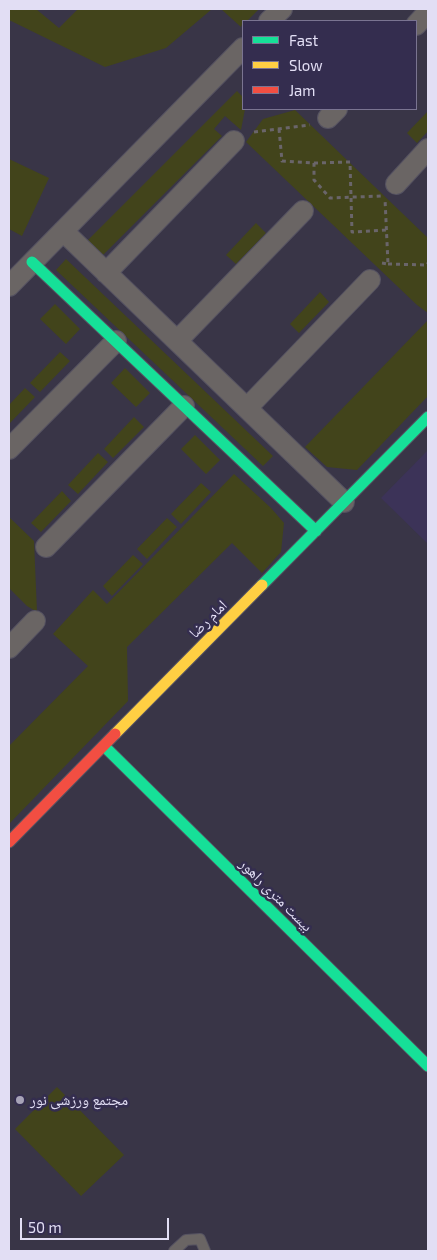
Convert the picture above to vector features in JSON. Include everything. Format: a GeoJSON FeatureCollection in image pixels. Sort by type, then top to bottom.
{"type":"FeatureCollection","features":[{"type":"Feature","properties":{"kind":"street"},"geometry":{"type":"LineString","coordinates":[[270,20],[282,9]]}},
{"type":"Feature","properties":{"kind":"street"},"geometry":{"type":"LineString","coordinates":[[417,24],[428,12]]}},
{"type":"Feature","properties":{"kind":"street"},"geometry":{"type":"LineString","coordinates":[[9,286],[242,49]]}},
{"type":"Feature","properties":{"kind":"street"},"geometry":{"type":"LineString","coordinates":[[106,273],[234,141]]}},
{"type":"Feature","properties":{"kind":"street"},"geometry":{"type":"LineString","coordinates":[[396,184],[428,149]]}},
{"type":"Feature","properties":{"kind":"street"},"geometry":{"type":"LineString","coordinates":[[177,341],[303,211]]}},
{"type":"Feature","properties":{"kind":"street"},"geometry":{"type":"LineString","coordinates":[[63,231],[344,502]]}},
{"type":"Feature","properties":{"kind":"street"},"geometry":{"type":"LineString","coordinates":[[32,262],[316,531]]}},
{"type":"Feature","properties":{"kind":"street"},"geometry":{"type":"LineString","coordinates":[[247,408],[372,272]]}},
{"type":"Feature","properties":{"kind":"street"},"geometry":{"type":"LineString","coordinates":[[9,449],[116,341]]}},
{"type":"Feature","properties":{"kind":"street"},"geometry":{"type":"LineString","coordinates":[[46,547],[184,406]]}},
{"type":"Feature","properties":{"kind":"street","name":"امام رضا"},"geometry":{"type":"LineString","coordinates":[[9,842],[428,417]]}},
{"type":"Feature","properties":{"kind":"street"},"geometry":{"type":"LineString","coordinates":[[9,648],[35,621]]}},
{"type":"Feature","properties":{"kind":"street","name":"بیست متری راهور"},"geometry":{"type":"LineString","coordinates":[[104,746],[428,1066]]}},
{"type":"Feature","properties":{"kind":"lane"},"geometry":{"type":"LineString","coordinates":[[174,1251],[186,1240],[200,1239],[205,1251]]}},
{"type":"Feature","properties":{"kind":"path"},"geometry":{"type":"LineString","coordinates":[[254,132],[279,129],[325,117]]}},
{"type":"Feature","properties":{"kind":"path"},"geometry":{"type":"LineString","coordinates":[[279,129],[282,161],[350,162],[352,232],[386,230]]}},
{"type":"Feature","properties":{"kind":"path"},"geometry":{"type":"LineString","coordinates":[[314,162],[314,180],[330,198],[385,196],[388,264]]}},
{"type":"Feature","properties":{"kind":"path"},"geometry":{"type":"LineString","coordinates":[[372,272],[388,264],[427,265],[428,263]]}},
{"type":"Feature","properties":{"kind":"shaded area"},"geometry":{"type":"Polygon","coordinates":[[[428,450],[428,544],[381,498],[428,450]]]}},
{"type":"Feature","properties":{"kind":"green space"},"geometry":{"type":"Polygon","coordinates":[[[9,9],[36,9],[59,28],[78,9],[212,9],[166,48],[105,67],[9,20],[9,9]]]}},
{"type":"Feature","properties":{"kind":"green space"},"geometry":{"type":"Polygon","coordinates":[[[221,9],[259,9],[248,20],[242,20],[241,27],[221,9]]]}},
{"type":"Feature","properties":{"kind":"green space"},"geometry":{"type":"Polygon","coordinates":[[[237,91],[242,96],[242,110],[245,110],[241,130],[225,116],[214,129],[222,136],[101,257],[87,241],[237,91]]]}},
{"type":"Feature","properties":{"kind":"green space"},"geometry":{"type":"Polygon","coordinates":[[[295,110],[428,238],[428,313],[417,305],[246,142],[263,119],[295,110]]]}},
{"type":"Feature","properties":{"kind":"green space"},"geometry":{"type":"Polygon","coordinates":[[[428,111],[428,131],[417,143],[407,133],[428,111]]]}},
{"type":"Feature","properties":{"kind":"green space"},"geometry":{"type":"Polygon","coordinates":[[[9,159],[49,178],[22,236],[9,229],[9,159]]]}},
{"type":"Feature","properties":{"kind":"green space"},"geometry":{"type":"Polygon","coordinates":[[[256,223],[266,233],[236,264],[226,255],[256,223]]]}},
{"type":"Feature","properties":{"kind":"green space"},"geometry":{"type":"Polygon","coordinates":[[[66,259],[273,456],[263,466],[56,270],[66,259]]]}},
{"type":"Feature","properties":{"kind":"green space"},"geometry":{"type":"Polygon","coordinates":[[[320,292],[329,302],[299,333],[290,324],[320,292]]]}},
{"type":"Feature","properties":{"kind":"green space"},"geometry":{"type":"Polygon","coordinates":[[[55,304],[80,329],[66,344],[40,319],[55,304]]]}},
{"type":"Feature","properties":{"kind":"green space"},"geometry":{"type":"Polygon","coordinates":[[[428,320],[428,396],[357,470],[327,467],[305,447],[428,320]]]}},
{"type":"Feature","properties":{"kind":"green space"},"geometry":{"type":"Polygon","coordinates":[[[60,352],[70,361],[40,392],[30,383],[60,352]]]}},
{"type":"Feature","properties":{"kind":"green space"},"geometry":{"type":"Polygon","coordinates":[[[125,368],[150,393],[136,407],[111,383],[125,368]]]}},
{"type":"Feature","properties":{"kind":"green space"},"geometry":{"type":"Polygon","coordinates":[[[25,388],[35,397],[9,424],[9,405],[25,388]]]}},
{"type":"Feature","properties":{"kind":"green space"},"geometry":{"type":"Polygon","coordinates":[[[134,417],[144,427],[113,458],[104,449],[134,417]]]}},
{"type":"Feature","properties":{"kind":"green space"},"geometry":{"type":"Polygon","coordinates":[[[195,435],[220,460],[206,474],[181,449],[195,435]]]}},
{"type":"Feature","properties":{"kind":"green space"},"geometry":{"type":"Polygon","coordinates":[[[98,453],[108,462],[78,494],[68,485],[98,453]]]}},
{"type":"Feature","properties":{"kind":"green space"},"geometry":{"type":"Polygon","coordinates":[[[234,474],[271,508],[284,523],[281,552],[262,573],[232,543],[127,647],[128,701],[9,824],[9,746],[88,666],[53,634],[93,590],[107,604],[234,474]]]}},
{"type":"Feature","properties":{"kind":"green space"},"geometry":{"type":"Polygon","coordinates":[[[201,483],[211,492],[181,524],[171,514],[201,483]]]}},
{"type":"Feature","properties":{"kind":"green space"},"geometry":{"type":"Polygon","coordinates":[[[62,491],[71,501],[41,532],[31,523],[62,491]]]}},
{"type":"Feature","properties":{"kind":"green space"},"geometry":{"type":"Polygon","coordinates":[[[9,517],[34,541],[37,612],[27,606],[9,588],[9,517]]]}},
{"type":"Feature","properties":{"kind":"green space"},"geometry":{"type":"Polygon","coordinates":[[[167,518],[177,527],[147,559],[137,549],[167,518]]]}},
{"type":"Feature","properties":{"kind":"green space"},"geometry":{"type":"Polygon","coordinates":[[[133,555],[143,564],[112,596],[103,586],[133,555]]]}},
{"type":"Feature","properties":{"kind":"green space"},"geometry":{"type":"Polygon","coordinates":[[[57,1087],[124,1155],[81,1196],[15,1129],[57,1087]]]}},
{"type":"Feature","properties":{"kind":"traffic: fast"},"geometry":{"type":"LineString","coordinates":[[32,262],[316,531]]}},
{"type":"Feature","properties":{"kind":"traffic: fast"},"geometry":{"type":"LineString","coordinates":[[262,585],[428,417]]}},
{"type":"Feature","properties":{"kind":"traffic: fast"},"geometry":{"type":"LineString","coordinates":[[104,746],[428,1066]]}},
{"type":"Feature","properties":{"kind":"traffic: slow"},"geometry":{"type":"LineString","coordinates":[[115,734],[262,585]]}},
{"type":"Feature","properties":{"kind":"traffic: jam"},"geometry":{"type":"LineString","coordinates":[[9,842],[115,734]]}},
{"type":"Feature","properties":{"kind":"place","name":"مجتمع ورزشی نور"},"geometry":{"type":"Point","coordinates":[20,1100]}}]}
